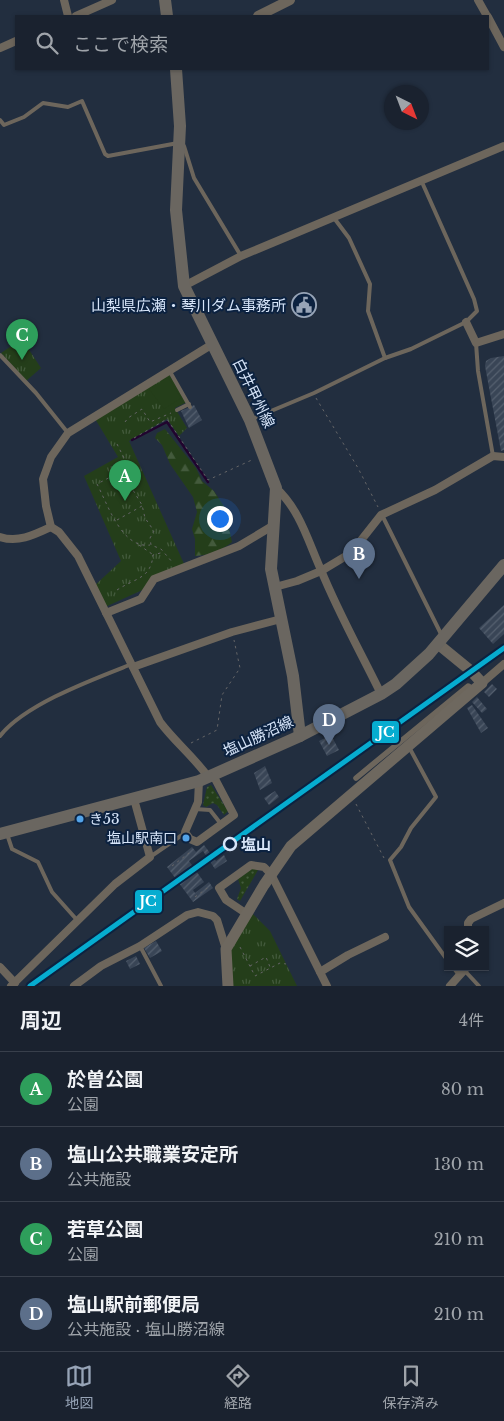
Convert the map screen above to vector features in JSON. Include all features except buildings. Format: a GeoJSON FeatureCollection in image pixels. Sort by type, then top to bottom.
{"type":"FeatureCollection","features":[{"type":"Feature","properties":{"kind":"main road"},"geometry":{"type":"LineString","coordinates":[[164,0],[167,15]]}},
{"type":"Feature","properties":{"kind":"main road","name":"白井甲州線"},"geometry":{"type":"LineString","coordinates":[[176,70],[180,126],[176,210],[184,286],[211,345],[250,420],[276,488],[271,569],[293,676],[300,736]]}},
{"type":"Feature","properties":{"kind":"main road","name":"塩山勝沼線"},"geometry":{"type":"LineString","coordinates":[[3,833],[207,778],[300,736],[380,694],[417,666],[441,641],[504,565]]}},
{"type":"Feature","properties":{"kind":"main road"},"geometry":{"type":"LineString","coordinates":[[228,986],[226,949],[271,874],[291,846],[408,744],[479,687],[466,666],[441,641]]}},
{"type":"Feature","properties":{"kind":"street"},"geometry":{"type":"LineString","coordinates":[[64,0],[68,15]]}},
{"type":"Feature","properties":{"kind":"street"},"geometry":{"type":"LineString","coordinates":[[78,15],[112,0]]}},
{"type":"Feature","properties":{"kind":"street"},"geometry":{"type":"LineString","coordinates":[[260,15],[290,0]]}},
{"type":"Feature","properties":{"kind":"street"},"geometry":{"type":"LineString","coordinates":[[478,0],[486,15]]}},
{"type":"Feature","properties":{"kind":"street"},"geometry":{"type":"LineString","coordinates":[[489,21],[504,47]]}},
{"type":"Feature","properties":{"kind":"street"},"geometry":{"type":"LineString","coordinates":[[0,48],[15,41]]}},
{"type":"Feature","properties":{"kind":"street"},"geometry":{"type":"LineString","coordinates":[[184,286],[241,256],[504,146]]}},
{"type":"Feature","properties":{"kind":"street"},"geometry":{"type":"LineString","coordinates":[[466,322],[476,343],[504,334]]}},
{"type":"Feature","properties":{"kind":"street"},"geometry":{"type":"LineString","coordinates":[[207,778],[196,809],[185,832],[190,839],[197,842],[234,815],[207,778],[183,747],[160,722],[78,556],[59,532],[51,527],[43,479],[51,457],[68,433],[211,345]]}},
{"type":"Feature","properties":{"kind":"street"},"geometry":{"type":"LineString","coordinates":[[275,587],[297,581],[321,571],[351,553],[382,515],[435,490],[493,456],[504,457]]}},
{"type":"Feature","properties":{"kind":"street"},"geometry":{"type":"LineString","coordinates":[[276,488],[288,500],[309,539],[321,571],[380,694]]}},
{"type":"Feature","properties":{"kind":"street"},"geometry":{"type":"LineString","coordinates":[[106,613],[141,599],[154,579],[239,546],[274,525]]}},
{"type":"Feature","properties":{"kind":"street"},"geometry":{"type":"LineString","coordinates":[[0,537],[11,541],[29,537],[51,527]]}},
{"type":"Feature","properties":{"kind":"street"},"geometry":{"type":"LineString","coordinates":[[132,665],[232,632],[281,619]]}},
{"type":"Feature","properties":{"kind":"street"},"geometry":{"type":"LineString","coordinates":[[356,778],[468,686],[479,687],[502,668]]}},
{"type":"Feature","properties":{"kind":"street"},"geometry":{"type":"LineString","coordinates":[[0,967],[13,985],[115,884],[150,857],[134,799]]}},
{"type":"Feature","properties":{"kind":"street"},"geometry":{"type":"LineString","coordinates":[[247,914],[226,900],[220,888],[251,865],[264,867],[271,874],[327,986]]}},
{"type":"Feature","properties":{"kind":"street"},"geometry":{"type":"LineString","coordinates":[[468,926],[471,919],[504,903]]}},
{"type":"Feature","properties":{"kind":"street"},"geometry":{"type":"LineString","coordinates":[[74,986],[101,966],[140,946],[187,915],[198,912],[213,916],[217,920],[226,949]]}},
{"type":"Feature","properties":{"kind":"street"},"geometry":{"type":"LineString","coordinates":[[320,972],[348,955],[385,937]]}},
{"type":"Feature","properties":{"kind":"street"},"geometry":{"type":"LineString","coordinates":[[450,986],[464,971]]}},
{"type":"Feature","properties":{"kind":"lane"},"geometry":{"type":"LineString","coordinates":[[0,130],[4,125],[24,117],[43,103],[68,107],[80,101],[105,154],[108,156],[179,142]]}},
{"type":"Feature","properties":{"kind":"lane"},"geometry":{"type":"LineString","coordinates":[[0,120],[4,125]]}},
{"type":"Feature","properties":{"kind":"lane"},"geometry":{"type":"LineString","coordinates":[[180,126],[194,178],[241,256]]}},
{"type":"Feature","properties":{"kind":"lane"},"geometry":{"type":"LineString","coordinates":[[250,420],[314,393],[385,358],[411,350],[466,322],[477,311],[474,298],[421,180]]}},
{"type":"Feature","properties":{"kind":"lane"},"geometry":{"type":"LineString","coordinates":[[334,218],[349,238],[370,284],[368,311],[385,358]]}},
{"type":"Feature","properties":{"kind":"lane"},"geometry":{"type":"LineString","coordinates":[[476,343],[478,371],[493,456]]}},
{"type":"Feature","properties":{"kind":"lane"},"geometry":{"type":"LineString","coordinates":[[0,355],[36,393],[68,433]]}},
{"type":"Feature","properties":{"kind":"lane"},"geometry":{"type":"LineString","coordinates":[[169,370],[189,406],[177,410]]}},
{"type":"Feature","properties":{"kind":"lane"},"geometry":{"type":"LineString","coordinates":[[382,515],[441,641]]}},
{"type":"Feature","properties":{"kind":"lane"},"geometry":{"type":"LineString","coordinates":[[0,736],[12,723],[40,706],[88,681],[132,665]]}},
{"type":"Feature","properties":{"kind":"lane"},"geometry":{"type":"LineString","coordinates":[[408,744],[436,797],[411,828],[401,847],[390,860],[409,906],[444,955]]}},
{"type":"Feature","properties":{"kind":"lane"},"geometry":{"type":"LineString","coordinates":[[196,809],[210,810],[221,825]]}},
{"type":"Feature","properties":{"kind":"lane"},"geometry":{"type":"LineString","coordinates":[[150,857],[185,832]]}},
{"type":"Feature","properties":{"kind":"lane"},"geometry":{"type":"LineString","coordinates":[[3,833],[12,848],[38,862],[52,892],[77,920]]}},
{"type":"Feature","properties":{"kind":"lane"},"geometry":{"type":"LineString","coordinates":[[140,946],[160,986]]}},
{"type":"Feature","properties":{"kind":"lane"},"geometry":{"type":"LineString","coordinates":[[464,971],[480,986]]}},
{"type":"Feature","properties":{"kind":"path"},"geometry":{"type":"LineString","coordinates":[[314,393],[358,468],[382,515]]}},
{"type":"Feature","properties":{"kind":"path"},"geometry":{"type":"LineString","coordinates":[[126,422],[128,418],[142,409],[150,422],[177,410]]}},
{"type":"Feature","properties":{"kind":"path"},"geometry":{"type":"LineString","coordinates":[[134,438],[167,419],[208,480],[264,454]]}},
{"type":"Feature","properties":{"kind":"path"},"geometry":{"type":"LineString","coordinates":[[117,444],[125,460],[122,472],[142,505],[145,518],[154,531],[150,538],[151,545]]}},
{"type":"Feature","properties":{"kind":"path"},"geometry":{"type":"LineString","coordinates":[[122,472],[97,484],[115,520],[124,534],[139,546],[153,555],[164,552]]}},
{"type":"Feature","properties":{"kind":"path"},"geometry":{"type":"LineString","coordinates":[[115,520],[142,505]]}},
{"type":"Feature","properties":{"kind":"path"},"geometry":{"type":"LineString","coordinates":[[139,546],[151,545],[164,552],[176,570]]}},
{"type":"Feature","properties":{"kind":"path"},"geometry":{"type":"LineString","coordinates":[[117,590],[148,574],[152,567],[153,555]]}},
{"type":"Feature","properties":{"kind":"path"},"geometry":{"type":"LineString","coordinates":[[183,747],[217,730],[222,695],[240,668],[232,632]]}},
{"type":"Feature","properties":{"kind":"path"},"geometry":{"type":"LineString","coordinates":[[351,793],[386,861],[390,860]]}},
{"type":"Feature","properties":{"kind":"path"},"geometry":{"type":"LineString","coordinates":[[172,866],[189,853]]}},
{"type":"Feature","properties":{"kind":"path"},"geometry":{"type":"LineString","coordinates":[[195,897],[210,886]]}},
{"type":"Feature","properties":{"kind":"path"},"geometry":{"type":"LineString","coordinates":[[233,936],[255,976],[280,963],[286,964]]}},
{"type":"Feature","properties":{"kind":"path"},"geometry":{"type":"LineString","coordinates":[[250,966],[266,957],[271,968]]}},
{"type":"Feature","properties":{"kind":"green space"},"geometry":{"type":"Polygon","coordinates":[[[22,339],[41,368],[26,381],[1,353],[22,339]]]}},
{"type":"Feature","properties":{"kind":"green space"},"geometry":{"type":"Polygon","coordinates":[[[167,371],[187,402],[175,408],[187,428],[179,436],[167,419],[129,441],[185,566],[155,579],[149,587],[103,608],[93,587],[121,561],[84,476],[118,457],[94,417],[167,371]]]}},
{"type":"Feature","properties":{"kind":"green space"},"geometry":{"type":"Polygon","coordinates":[[[168,377],[181,398],[164,409],[149,389],[168,377]]]}},
{"type":"Feature","properties":{"kind":"green space"},"geometry":{"type":"Polygon","coordinates":[[[165,429],[196,468],[202,481],[214,491],[225,508],[232,542],[210,554],[195,556],[195,539],[192,529],[197,512],[193,497],[170,464],[162,445],[155,438],[157,433],[165,429]]]}},
{"type":"Feature","properties":{"kind":"green space"},"geometry":{"type":"Polygon","coordinates":[[[211,785],[228,811],[224,815],[217,805],[213,803],[206,807],[203,805],[207,787],[211,785]]]}},
{"type":"Feature","properties":{"kind":"green space"},"geometry":{"type":"Polygon","coordinates":[[[253,868],[258,870],[240,901],[237,899],[241,888],[238,879],[253,868]]]}},
{"type":"Feature","properties":{"kind":"green space"},"geometry":{"type":"Polygon","coordinates":[[[249,910],[270,931],[297,986],[228,986],[226,957],[249,910]]]}},
{"type":"Feature","properties":{"kind":"waterway"},"geometry":{"type":"LineString","coordinates":[[132,440],[167,422],[208,482]]}},
{"type":"Feature","properties":{"kind":"transit line","name":"JC"},"geometry":{"type":"LineString","coordinates":[[30,986],[504,648]]}},
{"type":"Feature","properties":{"kind":"place","name":"山梨県広瀬・琴川ダム事務所"},"geometry":{"type":"Point","coordinates":[304,305]}},
{"type":"Feature","properties":{"kind":"place","name":"若草公園"},"geometry":{"type":"Point","coordinates":[22,360]}},
{"type":"Feature","properties":{"kind":"place","name":"於曽公園"},"geometry":{"type":"Point","coordinates":[125,501]}},
{"type":"Feature","properties":{"kind":"place","name":"塩山公共職業安定所"},"geometry":{"type":"Point","coordinates":[359,579]}},
{"type":"Feature","properties":{"kind":"place","name":"塩山駅前郵便局"},"geometry":{"type":"Point","coordinates":[329,745]}},
{"type":"Feature","properties":{"kind":"place","name":"き53"},"geometry":{"type":"Point","coordinates":[80,819]}},
{"type":"Feature","properties":{"kind":"place","name":"塩山駅南口"},"geometry":{"type":"Point","coordinates":[186,838]}},
{"type":"Feature","properties":{"kind":"place","name":"塩山"},"geometry":{"type":"Point","coordinates":[230,844]}}]}
